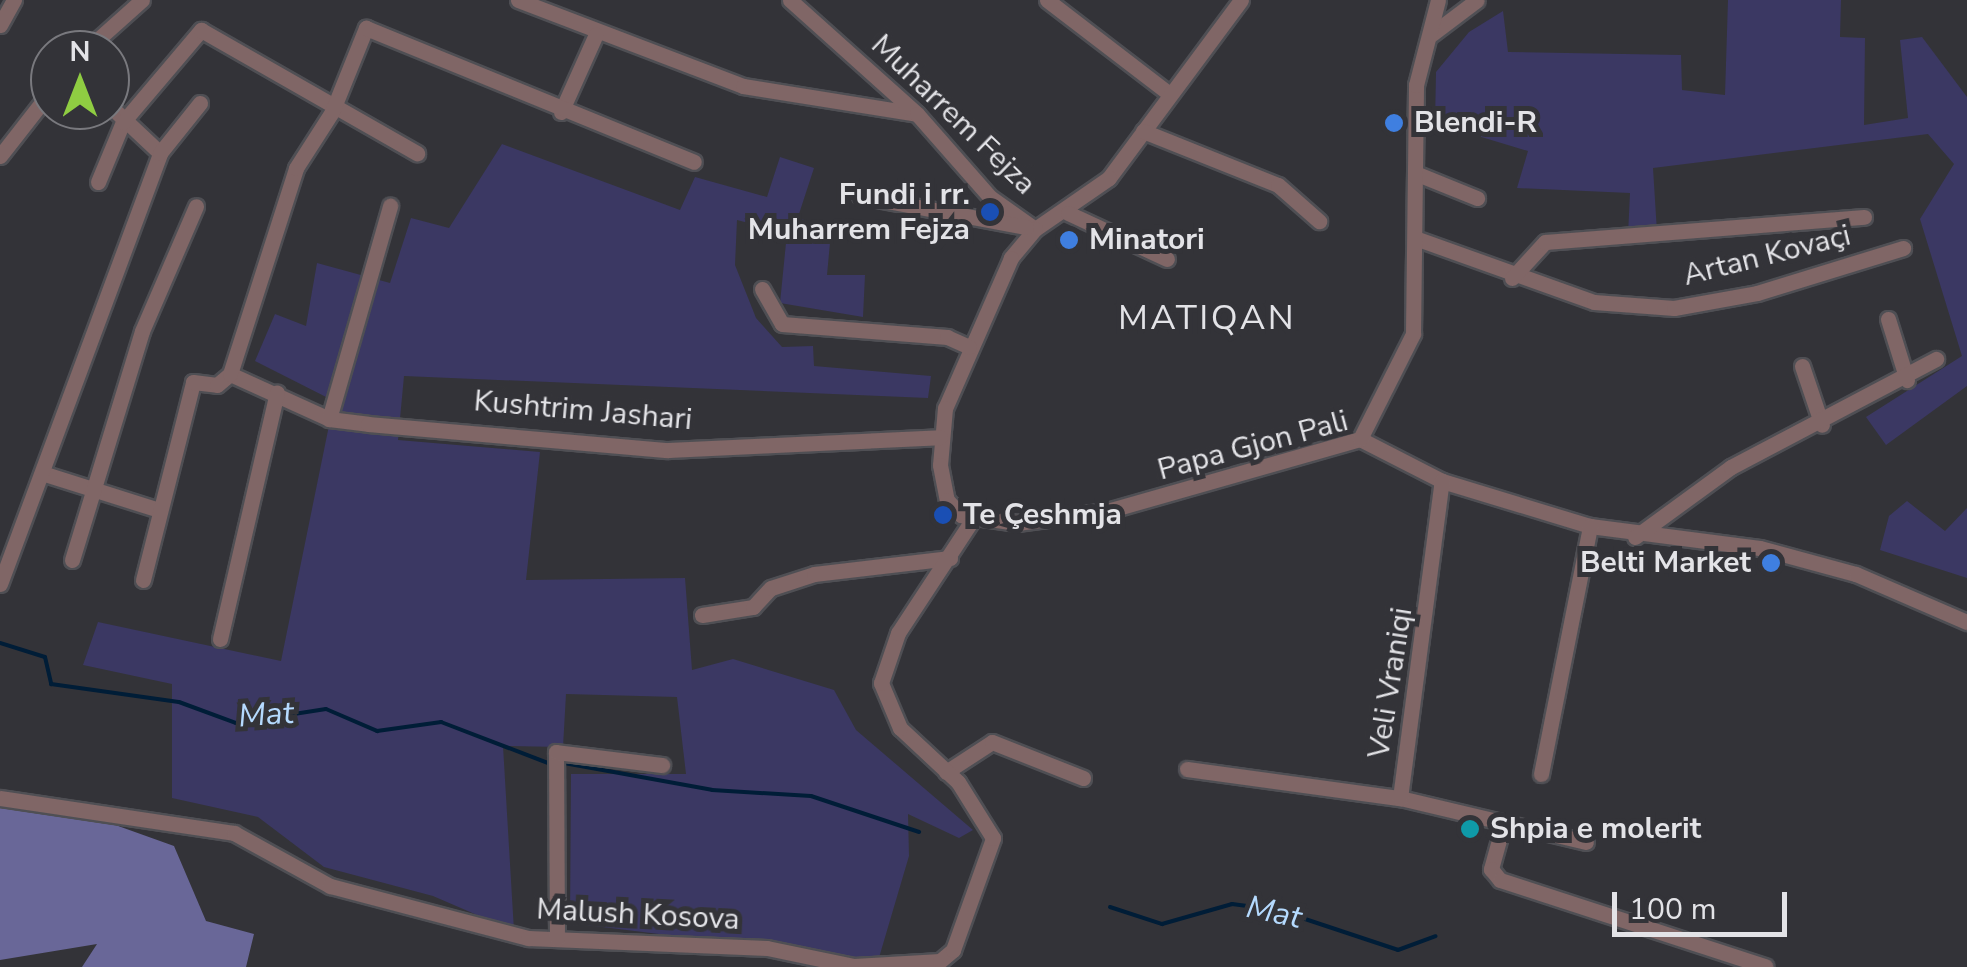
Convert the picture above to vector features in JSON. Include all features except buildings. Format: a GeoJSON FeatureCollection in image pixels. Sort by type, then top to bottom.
{"type":"FeatureCollection","features":[{"type":"Feature","properties":{"kind":"street"},"geometry":{"type":"LineString","coordinates":[[0,26],[14,0]]}},
{"type":"Feature","properties":{"kind":"street"},"geometry":{"type":"LineString","coordinates":[[108,30],[142,0]]}},
{"type":"Feature","properties":{"kind":"street"},"geometry":{"type":"LineString","coordinates":[[518,0],[596,34],[796,100],[917,114]]}},
{"type":"Feature","properties":{"kind":"street","name":"Muharrem Fejza"},"geometry":{"type":"LineString","coordinates":[[790,0],[917,114],[990,197],[1035,229]]}},
{"type":"Feature","properties":{"kind":"street"},"geometry":{"type":"LineString","coordinates":[[1047,0],[1167,92]]}},
{"type":"Feature","properties":{"kind":"street"},"geometry":{"type":"LineString","coordinates":[[973,520],[947,500],[940,438],[968,346],[1035,229],[1068,213],[1143,131],[1167,92],[1241,0]]}},
{"type":"Feature","properties":{"kind":"street"},"geometry":{"type":"LineString","coordinates":[[1360,439],[1413,334],[1416,85],[1438,0]]}},
{"type":"Feature","properties":{"kind":"street"},"geometry":{"type":"LineString","coordinates":[[1430,37],[1477,0]]}},
{"type":"Feature","properties":{"kind":"street"},"geometry":{"type":"LineString","coordinates":[[143,580],[192,382],[217,386],[230,374],[296,168],[332,112],[366,28],[561,112],[694,162]]}},
{"type":"Feature","properties":{"kind":"street"},"geometry":{"type":"LineString","coordinates":[[130,114],[201,30],[332,112],[417,153]]}},
{"type":"Feature","properties":{"kind":"street"},"geometry":{"type":"LineString","coordinates":[[561,112],[596,34]]}},
{"type":"Feature","properties":{"kind":"street"},"geometry":{"type":"LineString","coordinates":[[0,584],[45,474],[160,152],[200,103]]}},
{"type":"Feature","properties":{"kind":"street"},"geometry":{"type":"LineString","coordinates":[[0,156],[30,114]]}},
{"type":"Feature","properties":{"kind":"street"},"geometry":{"type":"LineString","coordinates":[[0,119],[15,130]]}},
{"type":"Feature","properties":{"kind":"street"},"geometry":{"type":"LineString","coordinates":[[130,128],[160,152]]}},
{"type":"Feature","properties":{"kind":"street"},"geometry":{"type":"LineString","coordinates":[[98,182],[120,130]]}},
{"type":"Feature","properties":{"kind":"street"},"geometry":{"type":"LineString","coordinates":[[1143,131],[1278,185],[1318,222]]}},
{"type":"Feature","properties":{"kind":"street"},"geometry":{"type":"LineString","coordinates":[[1415,172],[1477,198]]}},
{"type":"Feature","properties":{"kind":"street"},"geometry":{"type":"LineString","coordinates":[[860,196],[1035,229]]}},
{"type":"Feature","properties":{"kind":"street"},"geometry":{"type":"LineString","coordinates":[[72,560],[90,488],[196,206]]}},
{"type":"Feature","properties":{"kind":"street"},"geometry":{"type":"LineString","coordinates":[[329,419],[390,206]]}},
{"type":"Feature","properties":{"kind":"street"},"geometry":{"type":"LineString","coordinates":[[1068,213],[1167,259]]}},
{"type":"Feature","properties":{"kind":"street"},"geometry":{"type":"LineString","coordinates":[[1512,278],[1546,242],[1864,217]]}},
{"type":"Feature","properties":{"kind":"street","name":"Artan Kovaçi"},"geometry":{"type":"LineString","coordinates":[[1415,238],[1512,278],[1594,302],[1674,308],[1758,294],[1903,248]]}},
{"type":"Feature","properties":{"kind":"street"},"geometry":{"type":"LineString","coordinates":[[762,289],[782,324],[947,337],[968,346]]}},
{"type":"Feature","properties":{"kind":"street"},"geometry":{"type":"LineString","coordinates":[[1888,319],[1907,380]]}},
{"type":"Feature","properties":{"kind":"street"},"geometry":{"type":"LineString","coordinates":[[1634,537],[1731,467],[1822,425],[1907,380],[1936,359]]}},
{"type":"Feature","properties":{"kind":"street"},"geometry":{"type":"LineString","coordinates":[[1802,366],[1822,425]]}},
{"type":"Feature","properties":{"kind":"street","name":"Kushtrim Jashari"},"geometry":{"type":"LineString","coordinates":[[230,374],[277,392],[329,419],[668,450],[940,438]]}},
{"type":"Feature","properties":{"kind":"street"},"geometry":{"type":"LineString","coordinates":[[220,638],[277,392]]}},
{"type":"Feature","properties":{"kind":"street","name":"Papa Gjon Pali"},"geometry":{"type":"LineString","coordinates":[[973,520],[1017,523],[1186,494],[1360,439],[1442,481],[1590,526],[1634,537],[1760,548],[1856,574],[1967,622]]}},
{"type":"Feature","properties":{"kind":"street"},"geometry":{"type":"LineString","coordinates":[[45,474],[159,510]]}},
{"type":"Feature","properties":{"kind":"street","name":"Veli Vraniqi"},"geometry":{"type":"LineString","coordinates":[[1186,768],[1400,798],[1442,481]]}},
{"type":"Feature","properties":{"kind":"street","name":"Malush Kosova"},"geometry":{"type":"LineString","coordinates":[[0,798],[234,833],[330,886],[557,940],[767,948],[818,965],[946,958],[991,845],[946,772],[900,728],[881,683],[898,632],[973,520]]}},
{"type":"Feature","properties":{"kind":"street"},"geometry":{"type":"LineString","coordinates":[[1541,774],[1590,526]]}},
{"type":"Feature","properties":{"kind":"street"},"geometry":{"type":"LineString","coordinates":[[702,615],[752,607],[771,588],[814,574],[950,558]]}},
{"type":"Feature","properties":{"kind":"street"},"geometry":{"type":"LineString","coordinates":[[946,772],[992,742],[1083,778]]}},
{"type":"Feature","properties":{"kind":"street"},"geometry":{"type":"LineString","coordinates":[[557,940],[556,752],[662,766]]}},
{"type":"Feature","properties":{"kind":"street"},"geometry":{"type":"LineString","coordinates":[[1400,798],[1586,842]]}},
{"type":"Feature","properties":{"kind":"street"},"geometry":{"type":"LineString","coordinates":[[1504,822],[1492,869],[1500,880],[1764,966]]}},
{"type":"Feature","properties":{"kind":"shaded area"},"geometry":{"type":"Polygon","coordinates":[[[1728,0],[1841,0],[1840,37],[1865,38],[1864,125],[1908,118],[1900,40],[1922,37],[1967,97],[1967,386],[1886,445],[1866,417],[1962,356],[1920,219],[1954,164],[1928,134],[1653,168],[1657,232],[1628,235],[1630,193],[1517,188],[1528,151],[1435,123],[1436,72],[1469,32],[1503,11],[1508,52],[1681,55],[1682,90],[1725,95],[1728,0]]]}},
{"type":"Feature","properties":{"kind":"shaded area"},"geometry":{"type":"Polygon","coordinates":[[[502,144],[680,210],[695,177],[767,197],[780,157],[814,168],[798,217],[831,232],[827,275],[865,275],[863,317],[780,303],[787,233],[737,220],[735,265],[756,318],[782,347],[813,346],[814,366],[931,376],[928,398],[404,376],[398,440],[540,452],[526,580],[685,578],[692,670],[733,659],[834,690],[856,730],[973,830],[959,838],[908,814],[909,856],[878,961],[570,923],[571,774],[686,774],[677,697],[566,694],[563,747],[503,746],[514,931],[433,896],[324,867],[258,817],[172,798],[172,684],[83,665],[98,622],[281,661],[334,401],[255,361],[275,314],[306,326],[317,263],[390,283],[411,218],[449,228],[502,144]]]}},
{"type":"Feature","properties":{"kind":"shaded area"},"geometry":{"type":"Polygon","coordinates":[[[1907,501],[1945,531],[1967,508],[1967,578],[1880,550],[1889,516],[1907,501]]]}},
{"type":"Feature","properties":{"kind":"shaded area"},"geometry":{"type":"Polygon","coordinates":[[[0,807],[107,822],[174,846],[206,921],[254,934],[246,967],[82,967],[97,944],[0,960],[0,807]]]}},
{"type":"Feature","properties":{"kind":"waterway","name":"Mat"},"geometry":{"type":"LineString","coordinates":[[0,643],[45,657],[51,684],[179,702],[236,723],[326,709],[377,731],[441,722],[548,763]]}},
{"type":"Feature","properties":{"kind":"waterway","name":"Mat"},"geometry":{"type":"LineString","coordinates":[[564,763],[712,790],[811,796],[919,832]]}},
{"type":"Feature","properties":{"kind":"waterway","name":"Mat"},"geometry":{"type":"LineString","coordinates":[[1110,907],[1162,924],[1232,904],[1278,910],[1398,950],[1436,936]]}},
{"type":"Feature","properties":{"kind":"place","name":"Blendi-R"},"geometry":{"type":"Point","coordinates":[1394,123]}},
{"type":"Feature","properties":{"kind":"place","name":"Fundi i rr. Muharrem Fejza"},"geometry":{"type":"Point","coordinates":[990,212]}},
{"type":"Feature","properties":{"kind":"place","name":"Minatori"},"geometry":{"type":"Point","coordinates":[1069,240]}},
{"type":"Feature","properties":{"kind":"place","name":"Te Çeshmja"},"geometry":{"type":"Point","coordinates":[943,515]}},
{"type":"Feature","properties":{"kind":"place","name":"Belti Market"},"geometry":{"type":"Point","coordinates":[1771,563]}},
{"type":"Feature","properties":{"kind":"place","name":"Shpia e molerit"},"geometry":{"type":"Point","coordinates":[1470,829]}},
{"type":"Feature","properties":{"kind":"district","name":"MATIQAN"},"geometry":{"type":"Point","coordinates":[1207,318]}}]}
